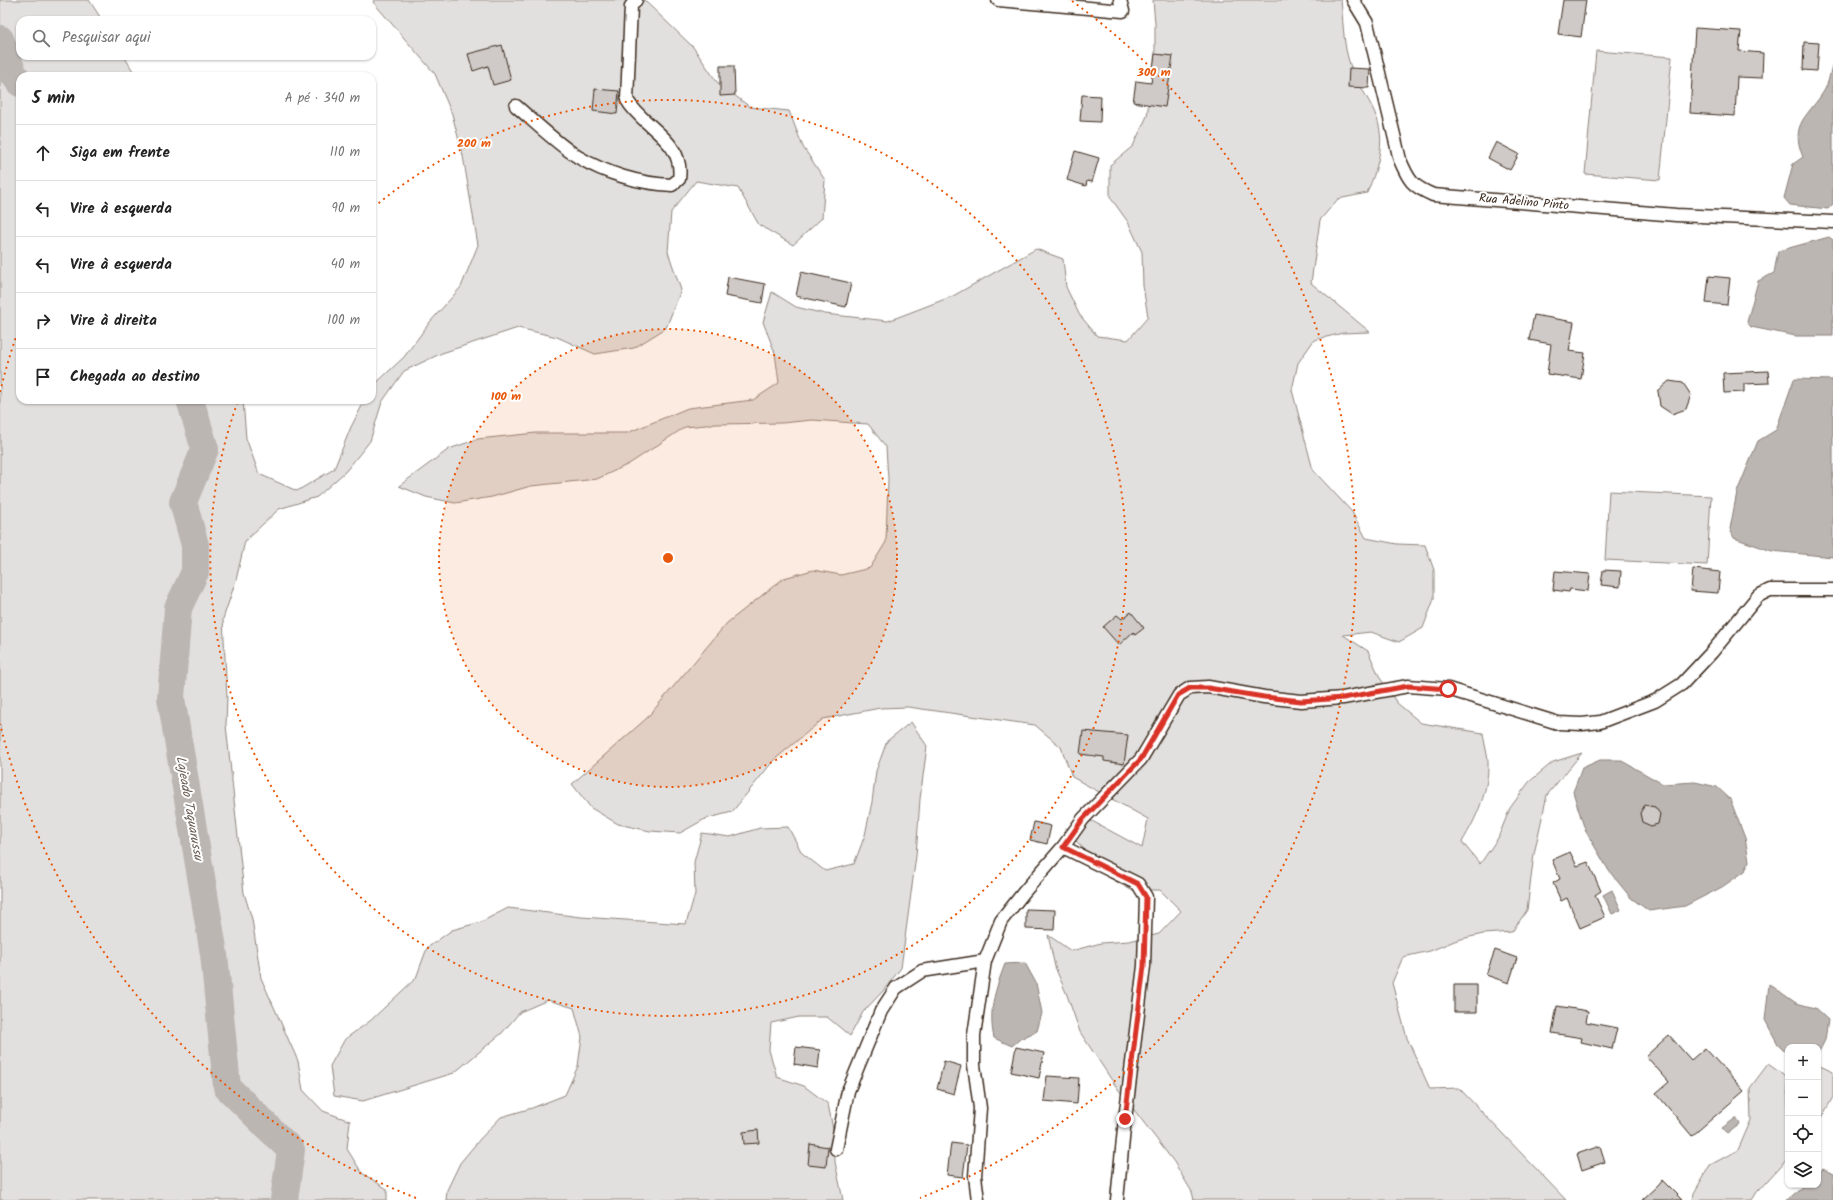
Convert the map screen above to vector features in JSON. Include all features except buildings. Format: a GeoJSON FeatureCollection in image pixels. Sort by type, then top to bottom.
{"type":"FeatureCollection","features":[{"type":"Feature","properties":{"kind":"street"},"geometry":{"type":"LineString","coordinates":[[516,106],[578,156],[608,171],[652,184],[672,185],[679,178],[681,168],[678,155],[656,129],[632,109],[627,100],[631,6],[636,0]]}},
{"type":"Feature","properties":{"kind":"street"},"geometry":{"type":"LineString","coordinates":[[998,0],[1123,11],[1120,0]]}},
{"type":"Feature","properties":{"kind":"street","name":"Rua Adelino Pinto"},"geometry":{"type":"LineString","coordinates":[[1353,0],[1367,23],[1400,160],[1409,180],[1418,188],[1433,195],[1676,215],[1833,222]]}},
{"type":"Feature","properties":{"kind":"street"},"geometry":{"type":"LineString","coordinates":[[978,1200],[975,1176],[980,1108],[974,1065],[974,1035],[985,961],[1001,921],[1063,847],[1083,819],[1141,759],[1178,695],[1190,688],[1208,688],[1301,701],[1343,698],[1408,686],[1448,689],[1558,723],[1582,724],[1600,722],[1656,701],[1682,684],[1712,652],[1758,596],[1770,590],[1833,590]]}},
{"type":"Feature","properties":{"kind":"street"},"geometry":{"type":"LineString","coordinates":[[1063,847],[1138,884],[1146,897],[1144,966],[1125,1119],[1118,1200]]}},
{"type":"Feature","properties":{"kind":"street"},"geometry":{"type":"LineString","coordinates":[[836,1149],[848,1091],[881,1011],[896,988],[922,971],[985,961]]}},
{"type":"Feature","properties":{"kind":"shaded area"},"geometry":{"type":"Polygon","coordinates":[[[0,0],[89,0],[99,16],[16,16],[16,60],[126,60],[134,72],[16,72],[16,404],[243,404],[246,438],[259,474],[297,491],[334,469],[351,427],[363,404],[376,404],[376,383],[404,357],[430,322],[461,287],[478,245],[463,156],[452,114],[435,74],[373,2],[374,0],[644,0],[693,47],[717,82],[750,107],[789,111],[803,147],[825,180],[822,218],[793,245],[759,225],[738,188],[696,181],[671,212],[668,252],[681,290],[666,328],[634,348],[595,354],[557,337],[518,328],[442,353],[404,371],[382,402],[370,441],[346,471],[317,497],[279,509],[245,541],[236,580],[223,619],[227,697],[226,725],[244,893],[252,919],[261,978],[298,1061],[303,1090],[323,1111],[350,1121],[347,1149],[362,1173],[387,1189],[387,1200],[0,1200],[0,0]]]}},
{"type":"Feature","properties":{"kind":"shaded area"},"geometry":{"type":"Polygon","coordinates":[[[1153,0],[1341,0],[1346,51],[1350,65],[1377,118],[1380,129],[1380,150],[1375,172],[1367,193],[1338,199],[1320,220],[1311,283],[1370,332],[1343,333],[1314,340],[1298,363],[1292,390],[1313,470],[1352,512],[1366,538],[1397,544],[1425,545],[1434,570],[1434,599],[1423,628],[1399,642],[1371,632],[1343,635],[1368,651],[1380,678],[1397,703],[1421,723],[1483,733],[1488,761],[1486,783],[1481,803],[1473,823],[1462,842],[1480,864],[1498,838],[1510,808],[1529,782],[1553,762],[1582,753],[1547,795],[1534,854],[1527,910],[1512,932],[1483,934],[1457,940],[1430,951],[1403,957],[1392,983],[1407,1038],[1430,1089],[1459,1088],[1566,1200],[1194,1200],[1192,1192],[1174,1162],[1115,1085],[1080,1032],[1055,967],[1048,935],[1071,951],[1101,943],[1129,941],[1159,934],[1181,911],[1160,890],[1131,890],[1105,875],[1086,851],[1064,829],[1092,821],[1142,848],[1148,819],[1072,777],[1061,747],[1035,725],[908,707],[880,708],[823,719],[774,760],[732,812],[705,819],[680,833],[650,831],[618,824],[591,808],[572,784],[647,718],[727,623],[784,578],[813,570],[841,575],[870,568],[886,542],[888,479],[886,447],[868,424],[812,420],[782,423],[716,424],[685,427],[629,464],[597,479],[531,486],[492,497],[455,503],[426,497],[399,486],[449,449],[478,439],[536,433],[627,433],[688,408],[753,400],[779,383],[775,353],[763,322],[772,292],[796,307],[825,314],[888,321],[953,296],[1036,249],[1063,259],[1066,287],[1079,314],[1097,336],[1128,340],[1148,317],[1143,286],[1142,252],[1128,222],[1110,197],[1110,165],[1133,146],[1147,116],[1155,54],[1153,0]]]}},
{"type":"Feature","properties":{"kind":"shaded area"},"geometry":{"type":"Polygon","coordinates":[[[1596,51],[1672,57],[1660,180],[1585,174],[1596,51]]]}},
{"type":"Feature","properties":{"kind":"shaded area"},"geometry":{"type":"Polygon","coordinates":[[[1833,62],[1833,204],[1828,209],[1790,205],[1784,198],[1793,164],[1803,157],[1799,145],[1799,128],[1802,121],[1826,88],[1833,62]]]}},
{"type":"Feature","properties":{"kind":"shaded area"},"geometry":{"type":"Polygon","coordinates":[[[1829,237],[1833,240],[1833,336],[1796,336],[1751,327],[1747,322],[1758,281],[1774,273],[1778,251],[1829,237]]]}},
{"type":"Feature","properties":{"kind":"shaded area"},"geometry":{"type":"Polygon","coordinates":[[[1794,379],[1833,380],[1833,557],[1772,551],[1734,538],[1730,529],[1737,492],[1758,441],[1776,430],[1794,379]]]}},
{"type":"Feature","properties":{"kind":"shaded area"},"geometry":{"type":"Polygon","coordinates":[[[1609,491],[1711,496],[1707,565],[1605,560],[1609,491]]]}},
{"type":"Feature","properties":{"kind":"shaded area"},"geometry":{"type":"Polygon","coordinates":[[[911,722],[927,746],[920,799],[916,856],[901,968],[883,991],[863,1012],[850,1036],[827,1017],[799,1017],[771,1023],[769,1050],[777,1077],[804,1086],[828,1104],[834,1134],[835,1162],[843,1200],[446,1200],[447,1190],[460,1163],[501,1117],[532,1108],[565,1095],[578,1066],[582,1037],[574,1008],[548,1000],[520,1012],[502,1033],[454,1073],[363,1101],[334,1096],[330,1066],[345,1039],[370,1021],[416,978],[427,948],[452,930],[481,922],[508,908],[581,917],[686,924],[695,894],[694,862],[702,833],[730,837],[760,828],[788,827],[802,853],[825,871],[854,864],[865,835],[872,802],[876,771],[887,741],[911,722]]]}},
{"type":"Feature","properties":{"kind":"shaded area"},"geometry":{"type":"Polygon","coordinates":[[[1600,760],[1620,760],[1663,784],[1695,782],[1717,787],[1730,799],[1745,838],[1749,861],[1745,871],[1722,887],[1685,906],[1649,911],[1631,898],[1609,871],[1585,830],[1573,792],[1582,768],[1600,760]]]}},
{"type":"Feature","properties":{"kind":"shaded area"},"geometry":{"type":"Polygon","coordinates":[[[1612,890],[1621,910],[1612,914],[1603,895],[1612,890]]]}},
{"type":"Feature","properties":{"kind":"shaded area"},"geometry":{"type":"Polygon","coordinates":[[[1025,963],[1036,983],[1042,1013],[1037,1031],[1020,1039],[1012,1046],[994,1038],[992,1028],[992,1010],[998,983],[1005,964],[1025,963]]]}},
{"type":"Feature","properties":{"kind":"shaded area"},"geometry":{"type":"Polygon","coordinates":[[[1769,984],[1796,1003],[1815,1008],[1828,1020],[1825,1040],[1821,1048],[1821,1044],[1785,1044],[1785,1052],[1779,1046],[1765,1020],[1769,984]]]}},
{"type":"Feature","properties":{"kind":"shaded area"},"geometry":{"type":"Polygon","coordinates":[[[1768,1064],[1785,1076],[1785,1161],[1757,1192],[1752,1200],[1693,1200],[1694,1193],[1710,1165],[1738,1150],[1751,1120],[1750,1088],[1768,1064]]]}},
{"type":"Feature","properties":{"kind":"shaded area"},"geometry":{"type":"Polygon","coordinates":[[[1821,1066],[1833,1072],[1833,1097],[1821,1119],[1821,1066]]]}},
{"type":"Feature","properties":{"kind":"shaded area"},"geometry":{"type":"Polygon","coordinates":[[[1736,1118],[1740,1124],[1727,1134],[1722,1128],[1736,1118]]]}},
{"type":"Feature","properties":{"kind":"shaded area"},"geometry":{"type":"Polygon","coordinates":[[[1823,1169],[1833,1174],[1833,1200],[1786,1200],[1800,1188],[1821,1188],[1821,1171],[1823,1169]]]}},
{"type":"Feature","properties":{"kind":"waterway","name":"Lajeado Taquarussu"},"geometry":{"type":"LineString","coordinates":[[0,39],[16,77]]}},
{"type":"Feature","properties":{"kind":"waterway","name":"Lajeado Taquarussu"},"geometry":{"type":"LineString","coordinates":[[191,404],[205,449],[183,502],[195,545],[195,572],[178,608],[171,698],[214,954],[227,1087],[291,1150],[284,1200]]}},
{"type":"Feature","properties":{"kind":"route"},"geometry":{"type":"LineString","coordinates":[[1125,1119],[1144,966],[1146,897],[1138,884],[1063,847],[1083,819],[1141,759],[1178,695],[1190,688],[1208,688],[1301,701],[1343,698],[1408,686],[1448,689]]}}]}
